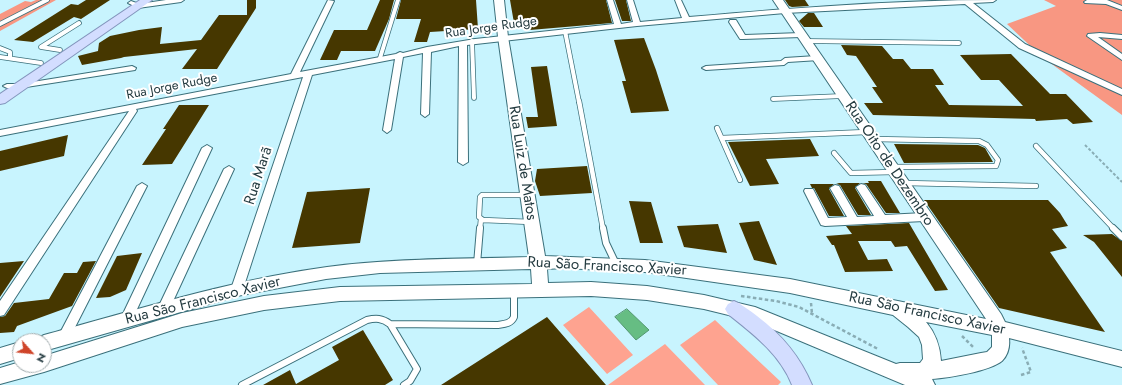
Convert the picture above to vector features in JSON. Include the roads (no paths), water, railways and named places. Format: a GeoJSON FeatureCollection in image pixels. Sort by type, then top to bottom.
{"type":"FeatureCollection","features":[{"type":"Feature","properties":{"kind":"main road","name":"Rua Luiz de Matos"},"geometry":{"type":"LineString","coordinates":[[498,0],[538,262],[540,289]]}},
{"type":"Feature","properties":{"kind":"main road","name":"Rua Oito de Dezembro"},"geometry":{"type":"LineString","coordinates":[[778,0],[994,319],[999,329]]}},
{"type":"Feature","properties":{"kind":"main road"},"geometry":{"type":"LineString","coordinates":[[3,88],[60,50],[138,2]]}},
{"type":"Feature","properties":{"kind":"main road"},"geometry":{"type":"LineString","coordinates":[[0,100],[138,2]]}},
{"type":"Feature","properties":{"kind":"main road","name":"Rua São Francisco Xavier"},"geometry":{"type":"LineString","coordinates":[[52,341],[238,289],[326,273],[380,267],[538,262],[645,266],[790,286],[999,329],[1122,359]]}},
{"type":"Feature","properties":{"kind":"main road","name":"Rua São Francisco Xavier"},"geometry":{"type":"LineString","coordinates":[[52,363],[182,320],[264,303],[340,294],[591,288],[628,291],[704,302],[737,302],[755,314],[889,370],[925,378]]}},
{"type":"Feature","properties":{"kind":"main road"},"geometry":{"type":"LineString","coordinates":[[737,302],[778,346],[791,363],[802,385]]}},
{"type":"Feature","properties":{"kind":"main road"},"geometry":{"type":"LineString","coordinates":[[896,309],[919,325],[929,340],[931,345],[932,362],[925,378]]}},
{"type":"Feature","properties":{"kind":"main road"},"geometry":{"type":"LineString","coordinates":[[925,378],[996,356],[1000,348],[1001,339],[999,329]]}},
{"type":"Feature","properties":{"kind":"main road"},"geometry":{"type":"LineString","coordinates":[[0,356],[12,352]]}},
{"type":"Feature","properties":{"kind":"main road","name":"Rua São Francisco Xavier"},"geometry":{"type":"LineString","coordinates":[[0,376],[13,373]]}},
{"type":"Feature","properties":{"kind":"street"},"geometry":{"type":"LineString","coordinates":[[138,2],[181,0]]}},
{"type":"Feature","properties":{"kind":"street"},"geometry":{"type":"LineString","coordinates":[[610,0],[618,26]]}},
{"type":"Feature","properties":{"kind":"street"},"geometry":{"type":"LineString","coordinates":[[630,0],[637,24]]}},
{"type":"Feature","properties":{"kind":"street"},"geometry":{"type":"LineString","coordinates":[[678,0],[686,19]]}},
{"type":"Feature","properties":{"kind":"street","name":"Rua Jorge Rudge"},"geometry":{"type":"LineString","coordinates":[[0,133],[472,41],[686,19],[883,3],[993,0]]}},
{"type":"Feature","properties":{"kind":"street"},"geometry":{"type":"LineString","coordinates":[[294,75],[331,1]]}},
{"type":"Feature","properties":{"kind":"street"},"geometry":{"type":"LineString","coordinates":[[966,1],[1022,46],[1122,92]]}},
{"type":"Feature","properties":{"kind":"street"},"geometry":{"type":"LineString","coordinates":[[1087,2],[1107,2],[1122,8]]}},
{"type":"Feature","properties":{"kind":"street"},"geometry":{"type":"LineString","coordinates":[[733,22],[743,37],[803,38]]}},
{"type":"Feature","properties":{"kind":"street"},"geometry":{"type":"LineString","coordinates":[[1122,37],[1100,35],[1091,36],[1122,58]]}},
{"type":"Feature","properties":{"kind":"street"},"geometry":{"type":"LineString","coordinates":[[463,43],[463,162]]}},
{"type":"Feature","properties":{"kind":"street"},"geometry":{"type":"LineString","coordinates":[[425,114],[427,49]]}},
{"type":"Feature","properties":{"kind":"street"},"geometry":{"type":"LineString","coordinates":[[387,130],[400,54]]}},
{"type":"Feature","properties":{"kind":"street"},"geometry":{"type":"LineString","coordinates":[[706,68],[784,63],[785,60],[816,58]]}},
{"type":"Feature","properties":{"kind":"street"},"geometry":{"type":"LineString","coordinates":[[3,88],[132,68]]}},
{"type":"Feature","properties":{"kind":"street","name":"Rua Marã"},"geometry":{"type":"LineString","coordinates":[[238,289],[308,72]]}},
{"type":"Feature","properties":{"kind":"street"},"geometry":{"type":"LineString","coordinates":[[0,311],[133,111]]}},
{"type":"Feature","properties":{"kind":"street"},"geometry":{"type":"LineString","coordinates":[[126,320],[207,148]]}},
{"type":"Feature","properties":{"kind":"street"},"geometry":{"type":"LineString","coordinates":[[163,310],[229,169]]}},
{"type":"Feature","properties":{"kind":"street"},"geometry":{"type":"LineString","coordinates":[[64,338],[142,186]]}},
{"type":"Feature","properties":{"kind":"street"},"geometry":{"type":"LineString","coordinates":[[861,186],[880,218]]}},
{"type":"Feature","properties":{"kind":"street"},"geometry":{"type":"LineString","coordinates":[[835,188],[854,220]]}},
{"type":"Feature","properties":{"kind":"street"},"geometry":{"type":"LineString","coordinates":[[809,191],[824,221],[924,217]]}},
{"type":"Feature","properties":{"kind":"lane"},"geometry":{"type":"LineString","coordinates":[[0,24],[47,0]]}},
{"type":"Feature","properties":{"kind":"lane"},"geometry":{"type":"LineString","coordinates":[[380,58],[398,0]]}},
{"type":"Feature","properties":{"kind":"lane"},"geometry":{"type":"LineString","coordinates":[[60,50],[41,47],[79,23]]}},
{"type":"Feature","properties":{"kind":"lane"},"geometry":{"type":"LineString","coordinates":[[565,31],[606,243],[616,265]]}},
{"type":"Feature","properties":{"kind":"lane"},"geometry":{"type":"LineString","coordinates":[[803,38],[959,43]]}},
{"type":"Feature","properties":{"kind":"lane"},"geometry":{"type":"LineString","coordinates":[[472,41],[474,98]]}},
{"type":"Feature","properties":{"kind":"lane"},"geometry":{"type":"LineString","coordinates":[[0,48],[10,52],[10,58]]}},
{"type":"Feature","properties":{"kind":"lane"},"geometry":{"type":"LineString","coordinates":[[0,57],[41,63]]}},
{"type":"Feature","properties":{"kind":"lane"},"geometry":{"type":"LineString","coordinates":[[774,99],[842,96]]}},
{"type":"Feature","properties":{"kind":"lane"},"geometry":{"type":"LineString","coordinates":[[717,128],[740,180]]}},
{"type":"Feature","properties":{"kind":"lane"},"geometry":{"type":"LineString","coordinates":[[722,138],[869,135],[979,141],[987,145],[998,160],[996,166],[895,174]]}},
{"type":"Feature","properties":{"kind":"lane"},"geometry":{"type":"LineString","coordinates":[[1036,146],[1122,237]]}},
{"type":"Feature","properties":{"kind":"lane"},"geometry":{"type":"LineString","coordinates":[[834,153],[851,173],[895,174],[1036,186]]}},
{"type":"Feature","properties":{"kind":"lane"},"geometry":{"type":"LineString","coordinates":[[477,264],[481,219],[480,197],[528,195]]}},
{"type":"Feature","properties":{"kind":"lane"},"geometry":{"type":"LineString","coordinates":[[481,219],[532,222]]}},
{"type":"Feature","properties":{"kind":"lane"},"geometry":{"type":"LineString","coordinates":[[390,324],[497,325],[510,322],[514,318],[514,290]]}},
{"type":"Feature","properties":{"kind":"lane"},"geometry":{"type":"LineString","coordinates":[[242,385],[367,320],[378,318],[384,319],[390,324],[417,369],[410,381],[404,385]]}}]}
